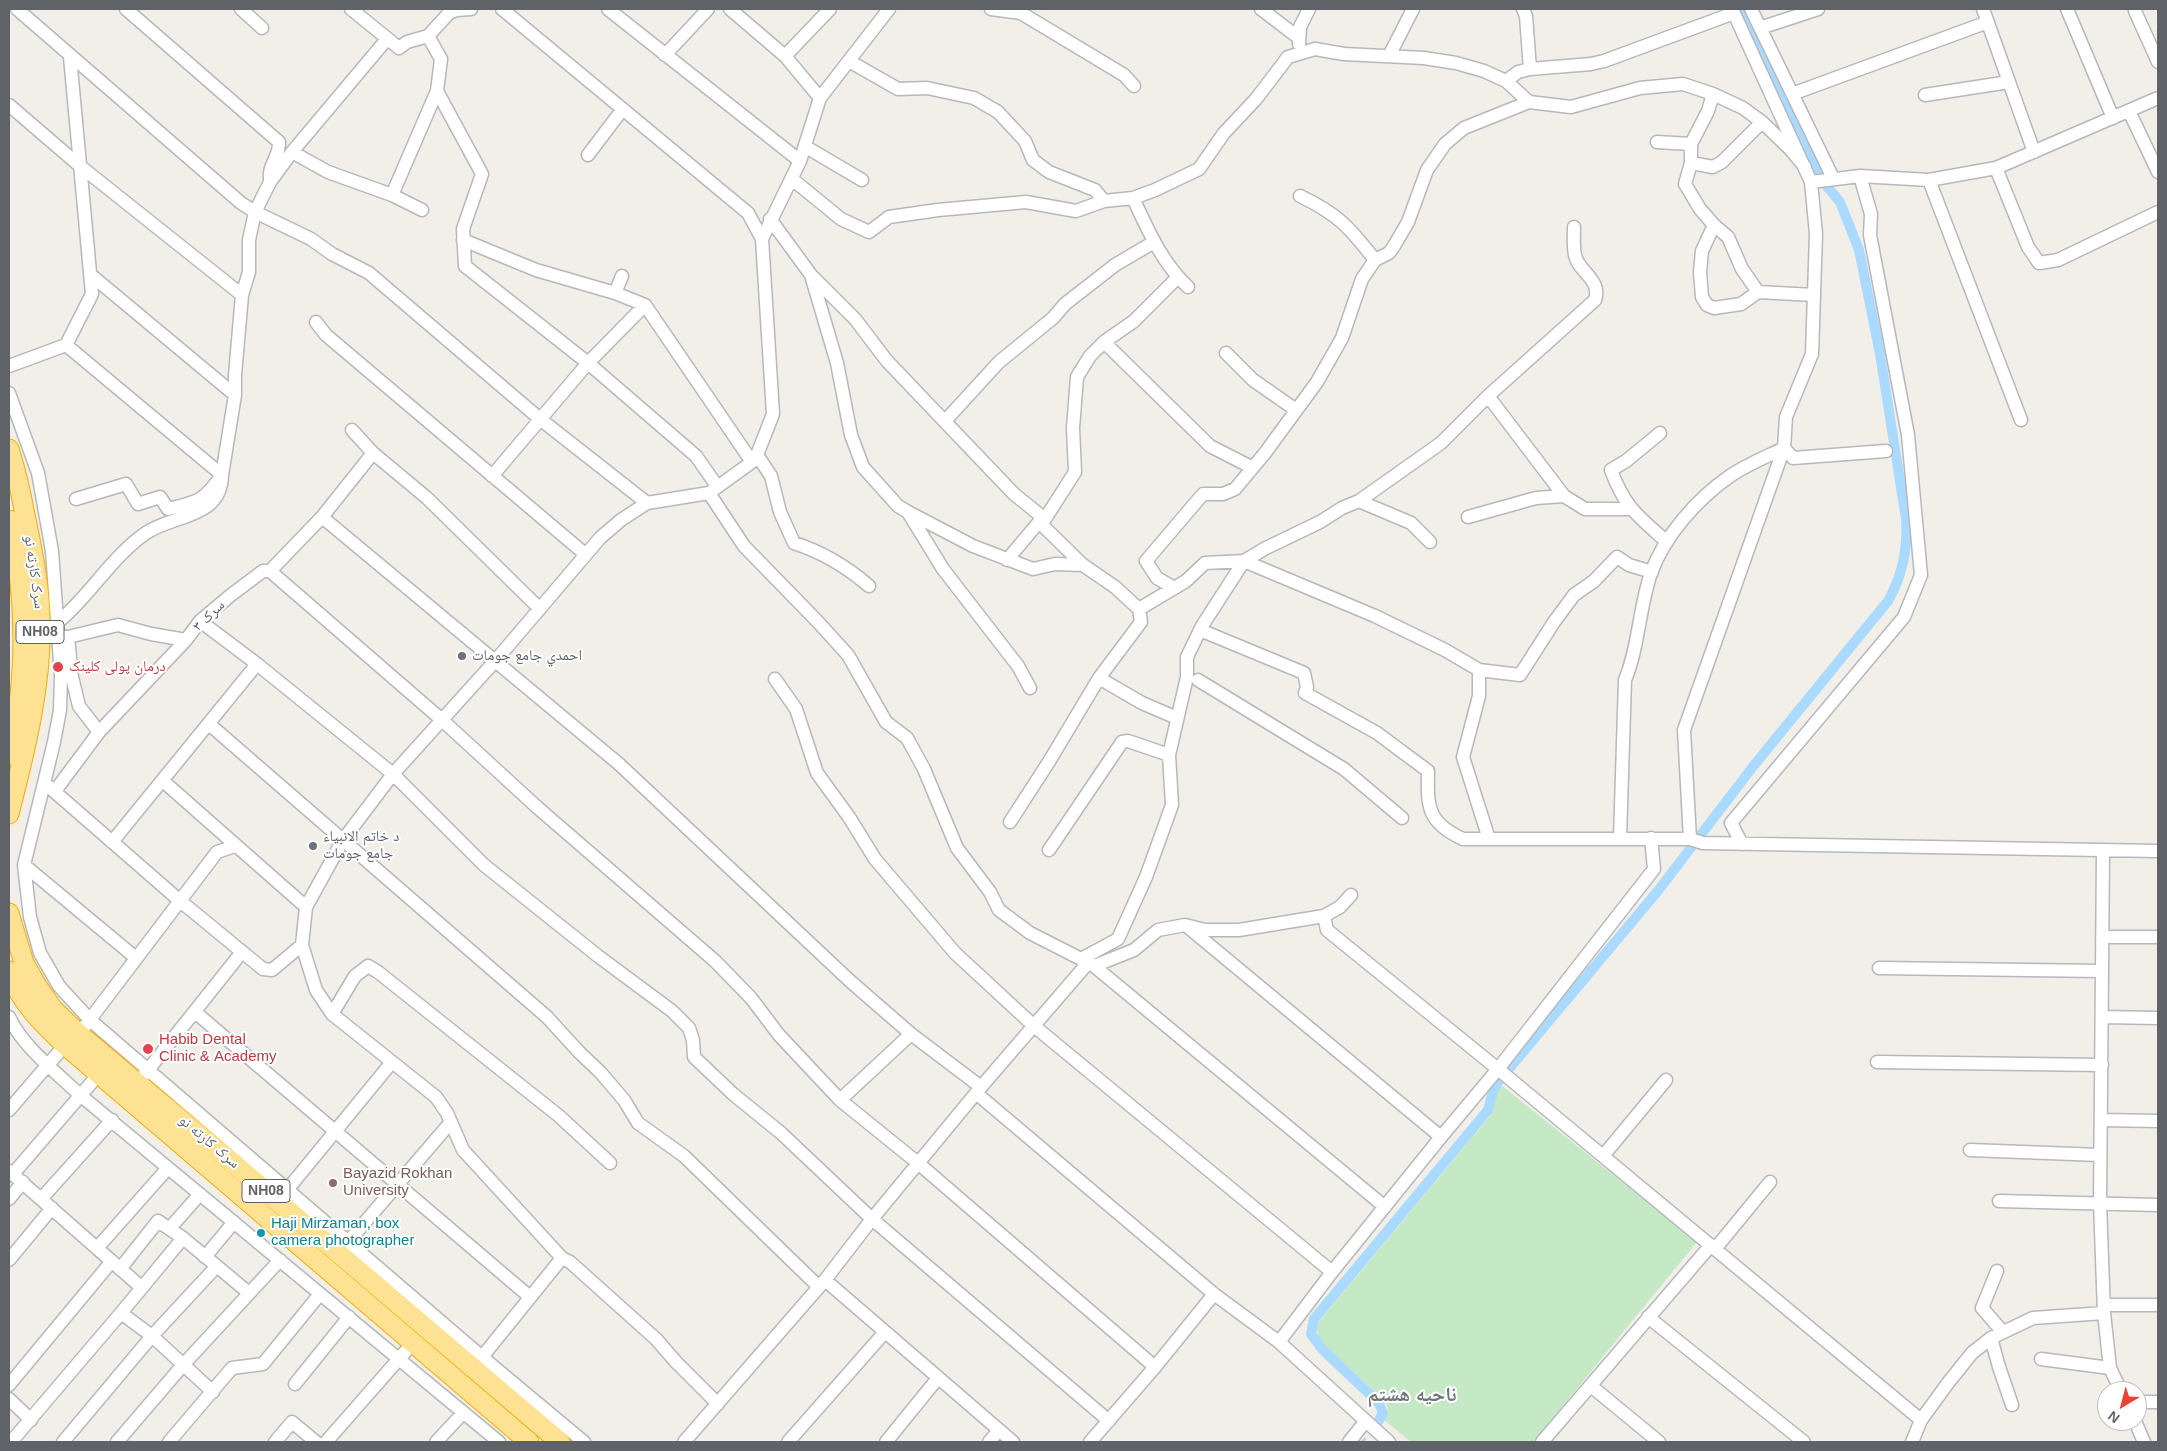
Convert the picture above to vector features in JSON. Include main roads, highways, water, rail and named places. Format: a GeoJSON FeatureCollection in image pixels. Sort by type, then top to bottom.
{"type":"FeatureCollection","features":[{"type":"Feature","properties":{"kind":"highway","name":"سرک کارته نو"},"geometry":{"type":"LineString","coordinates":[[9,814],[27,740],[35,688],[56,637],[40,616],[25,555],[11,461]]}},
{"type":"Feature","properties":{"kind":"highway","name":"سرک کارته نو"},"geometry":{"type":"LineString","coordinates":[[9,525],[25,555],[24,650],[18,710],[9,754]]}},
{"type":"Feature","properties":{"kind":"highway","name":"سرک کارته نو"},"geometry":{"type":"LineString","coordinates":[[9,913],[24,963],[53,1009],[78,1033],[143,1076],[560,1442]]}},
{"type":"Feature","properties":{"kind":"highway","name":"سرک کارته نو"},"geometry":{"type":"LineString","coordinates":[[10,980],[39,1019],[78,1033],[98,1075],[529,1442]]}},
{"type":"Feature","properties":{"kind":"waterway"},"geometry":{"type":"LineString","coordinates":[[1378,1422],[1383,1413],[1379,1403],[1322,1349],[1311,1334],[1314,1319],[1488,1110],[1494,1088],[1502,1077],[1657,892],[1755,764],[1888,601],[1901,572],[1906,541],[1906,519],[1880,354],[1859,250],[1840,202],[1825,184],[1742,9]]}},
{"type":"Feature","properties":{"kind":"waterway"},"geometry":{"type":"LineString","coordinates":[[1362,1442],[1365,1439]]}},
{"type":"Feature","properties":{"kind":"place","name":"احمدي جامع جومات"},"geometry":{"type":"Point","coordinates":[462,656]}},
{"type":"Feature","properties":{"kind":"place","name":"درمان پولی کلینک"},"geometry":{"type":"Point","coordinates":[58,667]}},
{"type":"Feature","properties":{"kind":"place","name":"د خاتم الانبیاء جامع جومات"},"geometry":{"type":"Point","coordinates":[313,846]}},
{"type":"Feature","properties":{"kind":"place","name":"Habib Dental Clinic & Academy"},"geometry":{"type":"Point","coordinates":[148,1049]}},
{"type":"Feature","properties":{"kind":"place","name":"Bayazid Rokhan University"},"geometry":{"type":"Point","coordinates":[333,1183]}},
{"type":"Feature","properties":{"kind":"place","name":"Haji Mirzaman, box camera photographer"},"geometry":{"type":"Point","coordinates":[261,1233]}},
{"type":"Feature","properties":{"kind":"district","name":"ناحیه هشتم"},"geometry":{"type":"Point","coordinates":[1412,1395]}}]}
